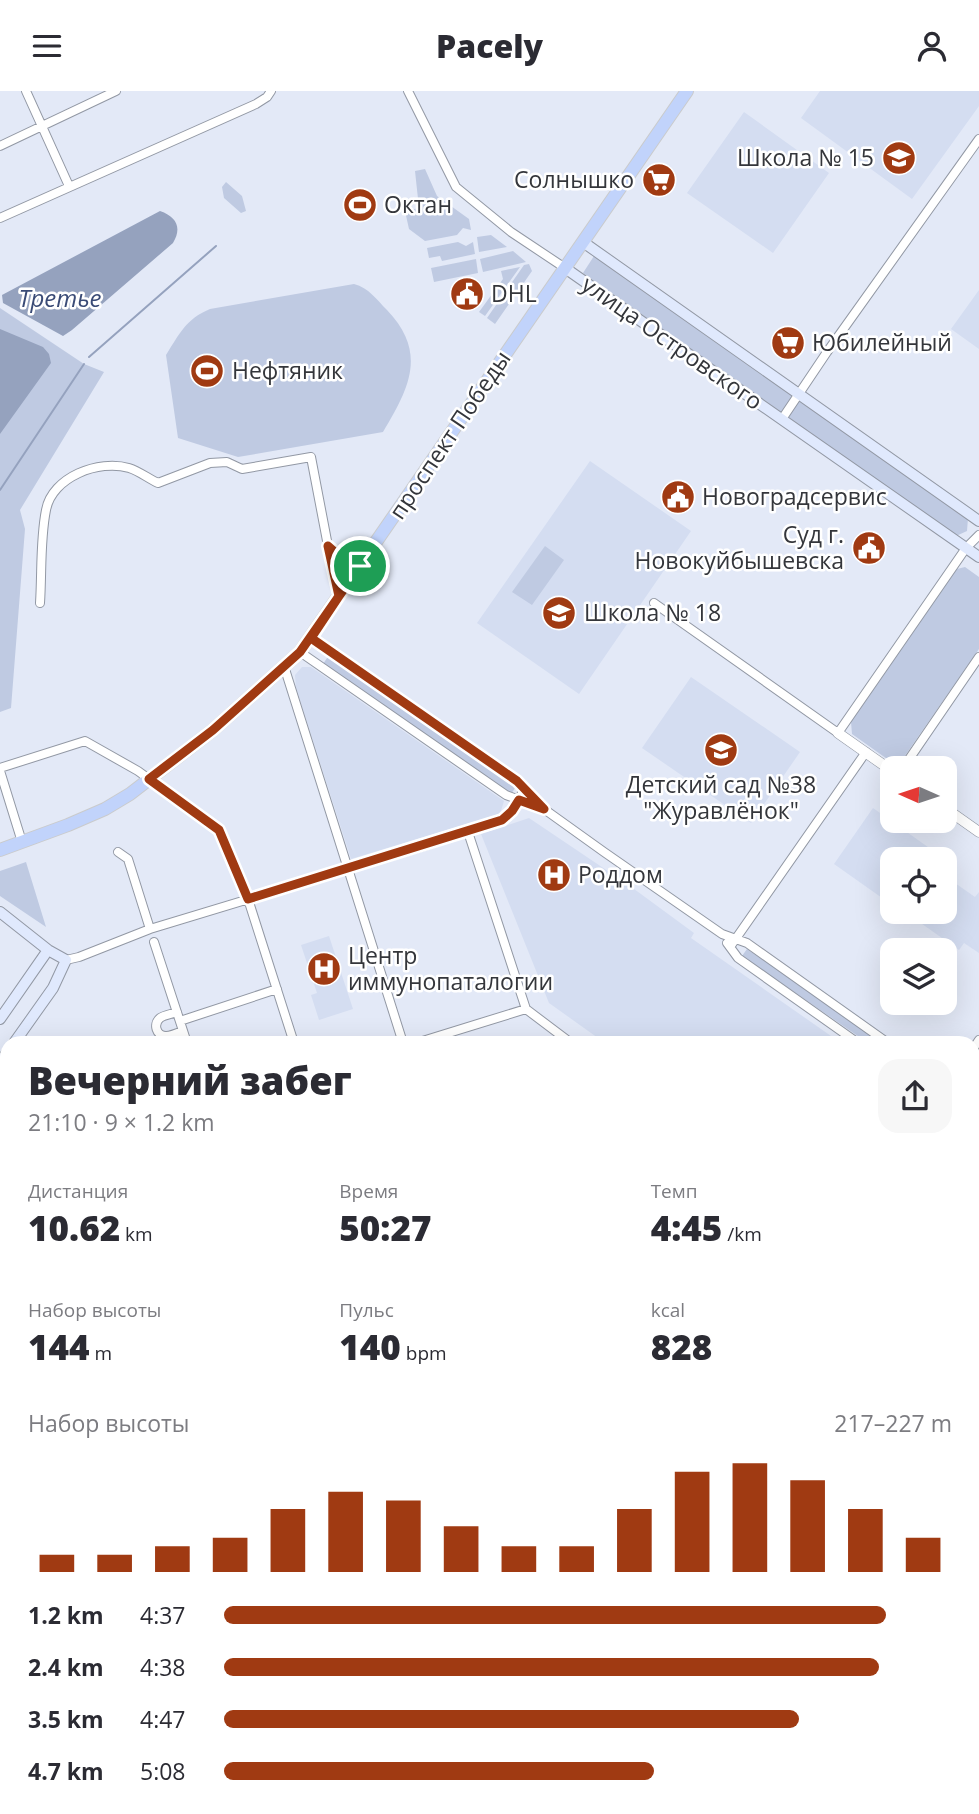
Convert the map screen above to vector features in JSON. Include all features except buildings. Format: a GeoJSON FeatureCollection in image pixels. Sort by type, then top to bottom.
{"type":"FeatureCollection","features":[{"type":"Feature","properties":{"kind":"main road","name":"проспект Победы"},"geometry":{"type":"LineString","coordinates":[[0,850],[105,809],[213,730],[300,652],[687,91]]}},
{"type":"Feature","properties":{"kind":"main road","name":"улица Островского"},"geometry":{"type":"LineString","coordinates":[[583,242],[979,521]]}},
{"type":"Feature","properties":{"kind":"main road","name":"улица Островского"},"geometry":{"type":"LineString","coordinates":[[565,268],[979,557]]}},
{"type":"Feature","properties":{"kind":"main road"},"geometry":{"type":"LineString","coordinates":[[0,912],[65,960],[53,988],[20,1036]]}},
{"type":"Feature","properties":{"kind":"main road"},"geometry":{"type":"LineString","coordinates":[[0,1019],[48,950]]}},
{"type":"Feature","properties":{"kind":"street"},"geometry":{"type":"LineString","coordinates":[[26,91],[69,186]]}},
{"type":"Feature","properties":{"kind":"street"},"geometry":{"type":"LineString","coordinates":[[0,146],[116,91]]}},
{"type":"Feature","properties":{"kind":"street"},"geometry":{"type":"LineString","coordinates":[[0,218],[256,104],[271,91]]}},
{"type":"Feature","properties":{"kind":"street","name":"улица Островского"},"geometry":{"type":"LineString","coordinates":[[408,91],[456,187],[511,232],[565,268]]}},
{"type":"Feature","properties":{"kind":"street"},"geometry":{"type":"LineString","coordinates":[[782,419],[979,139]]}},
{"type":"Feature","properties":{"kind":"street"},"geometry":{"type":"LineString","coordinates":[[40,603],[46,508],[60,484],[80,472],[104,467],[129,468],[158,483],[210,463],[227,462],[242,468],[311,457],[339,596]]}},
{"type":"Feature","properties":{"kind":"street"},"geometry":{"type":"LineString","coordinates":[[838,733],[966,548],[979,534]]}},
{"type":"Feature","properties":{"kind":"street"},"geometry":{"type":"LineString","coordinates":[[328,546],[360,566]]}},
{"type":"Feature","properties":{"kind":"street"},"geometry":{"type":"LineString","coordinates":[[654,603],[880,763]]}},
{"type":"Feature","properties":{"kind":"street"},"geometry":{"type":"LineString","coordinates":[[311,638],[517,781],[544,809],[722,934],[747,943],[878,1036]]}},
{"type":"Feature","properties":{"kind":"street"},"geometry":{"type":"LineString","coordinates":[[300,652],[506,795],[544,809]]}},
{"type":"Feature","properties":{"kind":"street"},"geometry":{"type":"LineString","coordinates":[[911,756],[979,657]]}},
{"type":"Feature","properties":{"kind":"street"},"geometry":{"type":"LineString","coordinates":[[284,666],[401,1036]]}},
{"type":"Feature","properties":{"kind":"street"},"geometry":{"type":"LineString","coordinates":[[22,842],[0,768],[85,741],[149,779],[219,830],[248,899],[292,1036]]}},
{"type":"Feature","properties":{"kind":"street"},"geometry":{"type":"LineString","coordinates":[[730,947],[866,753]]}},
{"type":"Feature","properties":{"kind":"street"},"geometry":{"type":"LineString","coordinates":[[65,960],[150,929],[502,820],[512,811],[524,790]]}},
{"type":"Feature","properties":{"kind":"street"},"geometry":{"type":"LineString","coordinates":[[957,816],[979,832]]}},
{"type":"Feature","properties":{"kind":"street"},"geometry":{"type":"LineString","coordinates":[[468,832],[526,1009],[562,1036]]}},
{"type":"Feature","properties":{"kind":"street"},"geometry":{"type":"LineString","coordinates":[[118,852],[128,859],[150,929]]}},
{"type":"Feature","properties":{"kind":"street"},"geometry":{"type":"LineString","coordinates":[[722,934],[738,958],[848,1036]]}},
{"type":"Feature","properties":{"kind":"street"},"geometry":{"type":"LineString","coordinates":[[154,942],[185,1036]]}},
{"type":"Feature","properties":{"kind":"street"},"geometry":{"type":"LineString","coordinates":[[183,1031],[167,1036],[160,1034],[156,1029],[157,1022],[161,1017],[179,1016],[277,989]]}},
{"type":"Feature","properties":{"kind":"street"},"geometry":{"type":"LineString","coordinates":[[439,1036],[526,1009]]}},
{"type":"Feature","properties":{"kind":"shaded area","name":"Школа № 15"},"geometry":{"type":"Polygon","coordinates":[[[820,91],[979,91],[979,106],[912,199],[801,118],[820,91]]]}},
{"type":"Feature","properties":{"kind":"shaded area"},"geometry":{"type":"Polygon","coordinates":[[[744,112],[829,173],[773,253],[687,193],[744,112]]]}},
{"type":"Feature","properties":{"kind":"shaded area"},"geometry":{"type":"Polygon","coordinates":[[[425,169],[437,196],[469,219],[471,230],[463,228],[457,235],[425,241],[409,229],[405,211],[419,208],[415,171],[425,169]]]}},
{"type":"Feature","properties":{"kind":"shaded area"},"geometry":{"type":"Polygon","coordinates":[[[226,182],[242,196],[246,211],[241,213],[224,198],[222,187],[226,182]]]}},
{"type":"Feature","properties":{"kind":"shaded area"},"geometry":{"type":"Polygon","coordinates":[[[491,235],[507,247],[479,252],[477,237],[491,235]]]}},
{"type":"Feature","properties":{"kind":"shaded area"},"geometry":{"type":"Polygon","coordinates":[[[458,242],[466,246],[473,242],[475,254],[442,261],[440,256],[429,258],[427,248],[458,242]]]}},
{"type":"Feature","properties":{"kind":"shaded area"},"geometry":{"type":"Polygon","coordinates":[[[513,251],[526,262],[483,272],[480,259],[513,251]]]}},
{"type":"Feature","properties":{"kind":"shaded area"},"geometry":{"type":"Polygon","coordinates":[[[594,256],[794,397],[783,414],[583,273],[594,256]]]}},
{"type":"Feature","properties":{"kind":"shaded area"},"geometry":{"type":"Polygon","coordinates":[[[476,259],[478,273],[434,282],[431,268],[476,259]]]}},
{"type":"Feature","properties":{"kind":"shaded area"},"geometry":{"type":"Polygon","coordinates":[[[529,264],[532,271],[495,324],[487,318],[524,265],[529,264]]]}},
{"type":"Feature","properties":{"kind":"shaded area"},"geometry":{"type":"Polygon","coordinates":[[[520,267],[485,316],[479,312],[503,279],[501,271],[520,267]]]}},
{"type":"Feature","properties":{"kind":"shaded area","name":"Нефтяник"},"geometry":{"type":"Polygon","coordinates":[[[354,284],[372,294],[400,326],[411,356],[407,385],[383,432],[238,457],[178,438],[166,355],[189,322],[210,309],[354,284]]]}},
{"type":"Feature","properties":{"kind":"shaded area"},"geometry":{"type":"Polygon","coordinates":[[[979,290],[979,349],[951,329],[979,290]]]}},
{"type":"Feature","properties":{"kind":"shaded area"},"geometry":{"type":"Polygon","coordinates":[[[0,308],[84,364],[104,372],[20,510],[25,529],[11,708],[0,712],[0,308]]]}},
{"type":"Feature","properties":{"kind":"shaded area"},"geometry":{"type":"Polygon","coordinates":[[[797,398],[968,518],[967,531],[956,536],[786,416],[797,398]]]}},
{"type":"Feature","properties":{"kind":"shaded area","name":"Школа № 18"},"geometry":{"type":"Polygon","coordinates":[[[590,461],[691,531],[579,694],[477,623],[590,461]]]}},
{"type":"Feature","properties":{"kind":"shaded area"},"geometry":{"type":"Polygon","coordinates":[[[545,546],[564,560],[532,605],[512,592],[545,546]]]}},
{"type":"Feature","properties":{"kind":"shaded area"},"geometry":{"type":"Polygon","coordinates":[[[965,567],[979,577],[979,649],[905,756],[883,756],[852,734],[851,722],[957,569],[965,567]]]}},
{"type":"Feature","properties":{"kind":"shaded area"},"geometry":{"type":"Polygon","coordinates":[[[329,655],[518,784],[511,794],[323,664],[329,655]]]}},
{"type":"Feature","properties":{"kind":"shaded area"},"geometry":{"type":"Polygon","coordinates":[[[302,667],[311,667],[504,801],[500,814],[351,859],[296,688],[295,675],[302,667]]]}},
{"type":"Feature","properties":{"kind":"shaded area","name":"Детский сад №38 \"Журавлёнок\""},"geometry":{"type":"Polygon","coordinates":[[[691,677],[800,752],[751,823],[642,748],[691,677]]]}},
{"type":"Feature","properties":{"kind":"shaded area"},"geometry":{"type":"Polygon","coordinates":[[[873,808],[880,813],[880,833],[908,833],[928,847],[880,847],[880,897],[834,864],[873,808]]]}},
{"type":"Feature","properties":{"kind":"shaded area"},"geometry":{"type":"Polygon","coordinates":[[[529,818],[630,886],[694,933],[691,938],[831,1036],[595,1036],[549,1003],[481,834],[529,818]]]}},
{"type":"Feature","properties":{"kind":"shaded area"},"geometry":{"type":"Polygon","coordinates":[[[26,862],[46,927],[0,896],[0,871],[26,862]]]}},
{"type":"Feature","properties":{"kind":"shaded area"},"geometry":{"type":"Polygon","coordinates":[[[957,884],[975,897],[979,892],[979,953],[964,943],[959,950],[957,938],[942,938],[922,924],[957,924],[957,884]]]}},
{"type":"Feature","properties":{"kind":"shaded area","name":"Центр иммунопаталогии"},"geometry":{"type":"Polygon","coordinates":[[[329,936],[353,1009],[319,1020],[311,995],[317,993],[301,945],[329,936]]]}},
{"type":"Feature","properties":{"kind":"shaded area"},"geometry":{"type":"Polygon","coordinates":[[[747,949],[873,1036],[858,1036],[742,956],[747,949]]]}},
{"type":"Feature","properties":{"kind":"water","name":"Третье"},"geometry":{"type":"Polygon","coordinates":[[[160,211],[170,216],[176,224],[177,233],[173,243],[63,336],[3,303],[2,295],[160,211]]]}},
{"type":"Feature","properties":{"kind":"water"},"geometry":{"type":"Polygon","coordinates":[[[0,329],[43,347],[49,354],[51,363],[0,434],[0,329]]]}},
{"type":"Feature","properties":{"kind":"waterway"},"geometry":{"type":"LineString","coordinates":[[89,357],[216,246]]}},
{"type":"Feature","properties":{"kind":"waterway"},"geometry":{"type":"LineString","coordinates":[[0,490],[84,364]]}},
{"type":"Feature","properties":{"kind":"place","name":"Школа № 15"},"geometry":{"type":"Point","coordinates":[899,158]}},
{"type":"Feature","properties":{"kind":"place","name":"Солнышко"},"geometry":{"type":"Point","coordinates":[659,180]}},
{"type":"Feature","properties":{"kind":"place","name":"Октан"},"geometry":{"type":"Point","coordinates":[360,205]}},
{"type":"Feature","properties":{"kind":"place","name":"DHL"},"geometry":{"type":"Point","coordinates":[467,294]}},
{"type":"Feature","properties":{"kind":"place","name":"Юбилейный"},"geometry":{"type":"Point","coordinates":[788,343]}},
{"type":"Feature","properties":{"kind":"place","name":"Нефтяник"},"geometry":{"type":"Point","coordinates":[207,371]}},
{"type":"Feature","properties":{"kind":"place","name":"Новоградсервис"},"geometry":{"type":"Point","coordinates":[678,497]}},
{"type":"Feature","properties":{"kind":"place","name":"Суд г. Новокуйбышевска"},"geometry":{"type":"Point","coordinates":[869,548]}},
{"type":"Feature","properties":{"kind":"place","name":"Школа № 18"},"geometry":{"type":"Point","coordinates":[559,613]}},
{"type":"Feature","properties":{"kind":"place","name":"Детский сад №38 \"Журавлёнок\""},"geometry":{"type":"Point","coordinates":[721,750]}},
{"type":"Feature","properties":{"kind":"place","name":"Роддом"},"geometry":{"type":"Point","coordinates":[554,875]}},
{"type":"Feature","properties":{"kind":"place","name":"Центр иммунопаталогии"},"geometry":{"type":"Point","coordinates":[324,969]}},
{"type":"Feature","properties":{"kind":"route"},"geometry":{"type":"LineString","coordinates":[[360,566],[311,638],[300,652],[213,730],[149,779],[213,823],[219,830],[248,899],[502,820],[519,800],[544,809],[517,781],[311,638],[339,596],[328,546],[360,566]]}}]}
